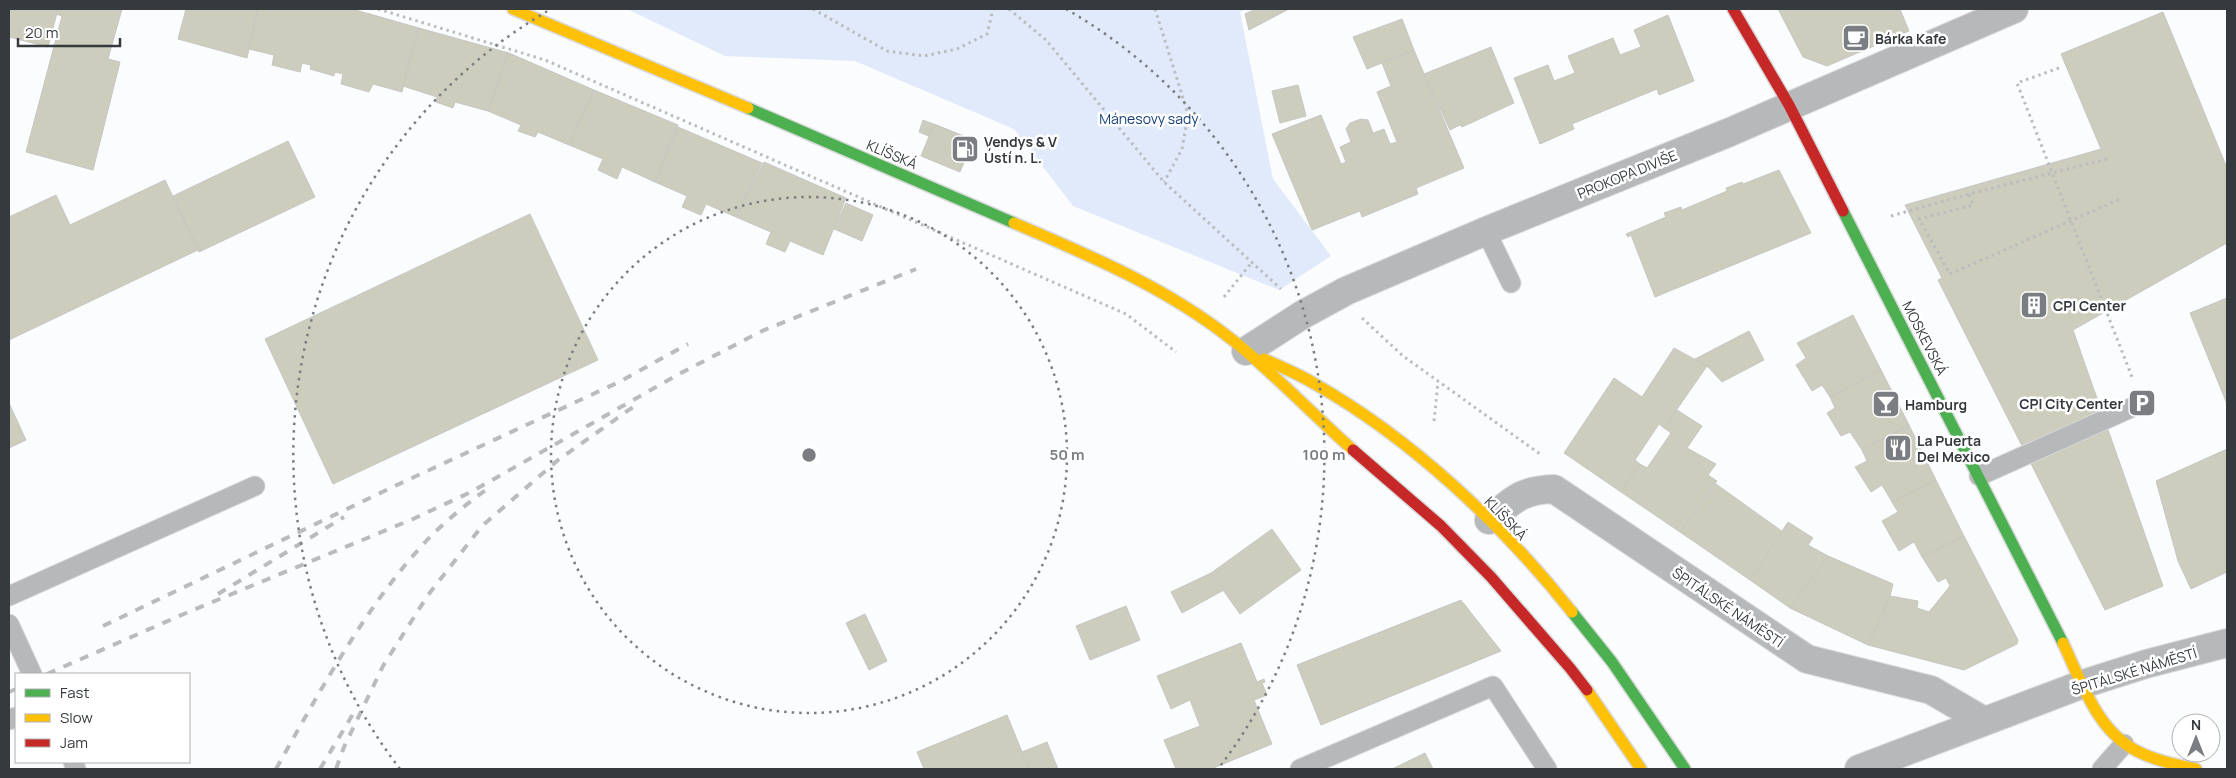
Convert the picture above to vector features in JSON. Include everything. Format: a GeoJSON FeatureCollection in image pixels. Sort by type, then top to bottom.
{"type":"FeatureCollection","features":[{"type":"Feature","properties":{"kind":"street","name":"KLÍŠSKÁ"},"geometry":{"type":"LineString","coordinates":[[513,9],[602,45],[1110,264],[1149,284],[1204,320],[1246,351],[1311,413],[1442,526],[1491,577],[1570,668],[1641,769]]}},
{"type":"Feature","properties":{"kind":"street","name":"MOSKEVSKÁ"},"geometry":{"type":"LineString","coordinates":[[1734,9],[1789,105],[2108,731],[2124,744],[2158,760],[2196,769]]}},
{"type":"Feature","properties":{"kind":"street","name":"PROKOPA DIVIŠE"},"geometry":{"type":"LineString","coordinates":[[1246,351],[1302,315],[1346,291],[1730,132],[2014,9]]}},
{"type":"Feature","properties":{"kind":"street","name":"KLÍŠSKÁ"},"geometry":{"type":"LineString","coordinates":[[1246,351],[1321,386],[1345,402],[1402,442],[1489,520],[1531,566],[1606,655],[1640,700],[1685,769]]}},
{"type":"Feature","properties":{"kind":"street","name":"ŠPITÁLSKÉ NÁMĚSTÍ"},"geometry":{"type":"LineString","coordinates":[[1489,520],[1517,497],[1535,490],[1554,490],[1807,659],[1931,690],[1984,720]]}},
{"type":"Feature","properties":{"kind":"street","name":"ŠPITÁLSKÉ NÁMĚSTÍ"},"geometry":{"type":"LineString","coordinates":[[1859,769],[2083,684],[2146,664],[2227,644]]}},
{"type":"Feature","properties":{"kind":"lane"},"geometry":{"type":"LineString","coordinates":[[1486,232],[1511,283]]}},
{"type":"Feature","properties":{"kind":"lane"},"geometry":{"type":"LineString","coordinates":[[1979,476],[2142,404]]}},
{"type":"Feature","properties":{"kind":"lane"},"geometry":{"type":"LineString","coordinates":[[9,596],[254,486]]}},
{"type":"Feature","properties":{"kind":"lane"},"geometry":{"type":"LineString","coordinates":[[9,624],[32,673]]}},
{"type":"Feature","properties":{"kind":"lane"},"geometry":{"type":"LineString","coordinates":[[1300,769],[1493,686],[1546,769]]}},
{"type":"Feature","properties":{"kind":"lane"},"geometry":{"type":"LineString","coordinates":[[2102,769],[2124,744]]}},
{"type":"Feature","properties":{"kind":"path"},"geometry":{"type":"LineString","coordinates":[[378,9],[545,60],[1126,314],[1176,352]]}},
{"type":"Feature","properties":{"kind":"path"},"geometry":{"type":"LineString","coordinates":[[813,9],[887,52],[924,56],[957,49],[987,34],[993,9]]}},
{"type":"Feature","properties":{"kind":"path"},"geometry":{"type":"LineString","coordinates":[[1009,9],[1046,40],[1164,182],[1281,289]]}},
{"type":"Feature","properties":{"kind":"path"},"geometry":{"type":"LineString","coordinates":[[1155,9],[1188,114],[1182,150],[1164,182]]}},
{"type":"Feature","properties":{"kind":"path"},"geometry":{"type":"LineString","coordinates":[[2059,68],[2017,83],[2142,404]]}},
{"type":"Feature","properties":{"kind":"path"},"geometry":{"type":"LineString","coordinates":[[1891,216],[2107,159]]}},
{"type":"Feature","properties":{"kind":"path"},"geometry":{"type":"LineString","coordinates":[[1969,194],[1973,204],[1919,220],[1950,274],[2120,199]]}},
{"type":"Feature","properties":{"kind":"path"},"geometry":{"type":"LineString","coordinates":[[1220,302],[1252,262]]}},
{"type":"Feature","properties":{"kind":"path"},"geometry":{"type":"LineString","coordinates":[[1356,312],[1403,356],[1540,454]]}},
{"type":"Feature","properties":{"kind":"path"},"geometry":{"type":"LineString","coordinates":[[1434,421],[1438,381]]}},
{"type":"Feature","properties":{"kind":"green space","name":"Mánesovy sady"},"geometry":{"type":"Polygon","coordinates":[[[627,9],[1245,9],[1240,12],[1273,179],[1331,256],[1279,290],[1073,206],[1014,129],[855,61],[725,56],[627,9]]]}},
{"type":"Feature","properties":{"kind":"building"},"geometry":{"type":"Polygon","coordinates":[[[9,9],[58,9],[48,47],[9,37],[9,9]]]}},
{"type":"Feature","properties":{"kind":"building"},"geometry":{"type":"Polygon","coordinates":[[[58,9],[122,9],[108,59],[120,62],[93,170],[26,152],[62,16],[56,14],[58,9]]]}},
{"type":"Feature","properties":{"kind":"building"},"geometry":{"type":"Polygon","coordinates":[[[186,9],[258,9],[247,58],[178,39],[186,9]]]}},
{"type":"Feature","properties":{"kind":"building"},"geometry":{"type":"Polygon","coordinates":[[[258,9],[352,9],[419,28],[402,92],[373,84],[369,92],[341,84],[343,74],[335,72],[334,76],[310,69],[311,65],[302,63],[300,72],[272,65],[274,55],[249,49],[258,9]]]}},
{"type":"Feature","properties":{"kind":"building"},"geometry":{"type":"Polygon","coordinates":[[[1255,9],[1289,9],[1249,30],[1245,14],[1255,9]]]}},
{"type":"Feature","properties":{"kind":"building"},"geometry":{"type":"Polygon","coordinates":[[[1778,9],[1900,9],[1909,31],[1827,66],[1803,57],[1778,9]]]}},
{"type":"Feature","properties":{"kind":"building","name":"CPI Center"},"geometry":{"type":"Polygon","coordinates":[[[2163,12],[2227,168],[2227,243],[2073,330],[2163,586],[2105,610],[1938,280],[1942,278],[1905,205],[2101,149],[2061,54],[2163,12]]]}},
{"type":"Feature","properties":{"kind":"building"},"geometry":{"type":"Polygon","coordinates":[[[1668,15],[1694,81],[1659,95],[1657,89],[1572,124],[1574,129],[1540,144],[1514,78],[1548,65],[1554,81],[1575,73],[1568,56],[1613,38],[1620,55],[1641,47],[1634,30],[1668,15]]]}},
{"type":"Feature","properties":{"kind":"building"},"geometry":{"type":"Polygon","coordinates":[[[1402,19],[1414,50],[1367,69],[1353,37],[1402,19]]]}},
{"type":"Feature","properties":{"kind":"building"},"geometry":{"type":"Polygon","coordinates":[[[419,28],[509,53],[488,111],[455,102],[453,108],[436,102],[437,97],[403,86],[419,28]]]}},
{"type":"Feature","properties":{"kind":"building"},"geometry":{"type":"Polygon","coordinates":[[[1491,47],[1514,103],[1462,127],[1460,125],[1450,130],[1424,74],[1491,47]]]}},
{"type":"Feature","properties":{"kind":"building"},"geometry":{"type":"Polygon","coordinates":[[[1414,50],[1464,168],[1416,188],[1418,194],[1362,217],[1360,211],[1312,230],[1272,134],[1321,115],[1341,164],[1346,162],[1340,147],[1351,142],[1346,129],[1350,123],[1361,119],[1368,120],[1373,133],[1384,129],[1390,144],[1397,142],[1377,92],[1391,86],[1382,63],[1414,50]]]}},
{"type":"Feature","properties":{"kind":"building"},"geometry":{"type":"Polygon","coordinates":[[[509,53],[594,90],[569,145],[538,132],[535,137],[518,131],[521,125],[488,111],[509,53]]]}},
{"type":"Feature","properties":{"kind":"building"},"geometry":{"type":"Polygon","coordinates":[[[1298,85],[1306,116],[1280,123],[1272,91],[1298,85]]]}},
{"type":"Feature","properties":{"kind":"building"},"geometry":{"type":"Polygon","coordinates":[[[594,90],[678,125],[655,182],[622,167],[617,179],[598,170],[603,159],[569,145],[594,90]]]}},
{"type":"Feature","properties":{"kind":"building"},"geometry":{"type":"Polygon","coordinates":[[[923,120],[976,141],[970,159],[958,154],[960,149],[919,132],[923,120]]]}},
{"type":"Feature","properties":{"kind":"building"},"geometry":{"type":"Polygon","coordinates":[[[934,124],[973,140],[960,172],[921,156],[934,124]]]}},
{"type":"Feature","properties":{"kind":"building"},"geometry":{"type":"Polygon","coordinates":[[[678,127],[762,163],[736,217],[706,204],[701,215],[682,207],[687,196],[655,182],[678,127]]]}},
{"type":"Feature","properties":{"kind":"building"},"geometry":{"type":"Polygon","coordinates":[[[288,141],[315,197],[199,252],[173,196],[288,141]]]}},
{"type":"Feature","properties":{"kind":"building"},"geometry":{"type":"Polygon","coordinates":[[[764,162],[846,198],[823,255],[790,241],[785,252],[766,244],[771,232],[736,217],[764,162]]]}},
{"type":"Feature","properties":{"kind":"building"},"geometry":{"type":"Polygon","coordinates":[[[1779,170],[1811,233],[1655,297],[1631,235],[1628,237],[1626,234],[1666,217],[1664,213],[1681,207],[1682,210],[1727,191],[1726,188],[1742,182],[1743,184],[1779,170]]]}},
{"type":"Feature","properties":{"kind":"building"},"geometry":{"type":"Polygon","coordinates":[[[165,180],[198,250],[9,340],[9,217],[56,195],[70,225],[165,180]]]}},
{"type":"Feature","properties":{"kind":"building"},"geometry":{"type":"Polygon","coordinates":[[[846,203],[873,215],[862,241],[834,229],[846,203]]]}},
{"type":"Feature","properties":{"kind":"building"},"geometry":{"type":"Polygon","coordinates":[[[530,214],[598,360],[333,484],[265,339],[530,214]]]}},
{"type":"Feature","properties":{"kind":"building"},"geometry":{"type":"Polygon","coordinates":[[[2227,298],[2227,404],[2190,313],[2227,298]]]}},
{"type":"Feature","properties":{"kind":"building"},"geometry":{"type":"Polygon","coordinates":[[[1853,315],[1881,370],[1830,397],[1822,385],[1812,391],[1796,365],[1806,358],[1797,343],[1853,315]]]}},
{"type":"Feature","properties":{"kind":"building"},"geometry":{"type":"Polygon","coordinates":[[[1749,331],[1764,360],[1722,382],[1707,366],[1695,359],[1749,331]]]}},
{"type":"Feature","properties":{"kind":"building"},"geometry":{"type":"Polygon","coordinates":[[[1674,348],[1707,366],[1664,428],[1659,424],[1635,460],[1640,464],[1621,492],[1564,453],[1614,378],[1642,397],[1674,348]]]}},
{"type":"Feature","properties":{"kind":"building"},"geometry":{"type":"Polygon","coordinates":[[[1881,370],[1909,425],[1862,450],[1850,432],[1841,436],[1827,413],[1835,408],[1830,397],[1881,370]]]}},
{"type":"Feature","properties":{"kind":"building"},"geometry":{"type":"Polygon","coordinates":[[[9,403],[26,440],[9,448],[9,403]]]}},
{"type":"Feature","properties":{"kind":"building"},"geometry":{"type":"Polygon","coordinates":[[[1677,410],[1702,426],[1687,448],[1716,464],[1708,475],[1717,481],[1680,532],[1621,492],[1640,464],[1647,468],[1671,433],[1664,428],[1677,410]]]}},
{"type":"Feature","properties":{"kind":"building"},"geometry":{"type":"Polygon","coordinates":[[[1909,425],[1936,480],[1892,502],[1882,485],[1871,492],[1855,467],[1867,461],[1862,450],[1909,425]]]}},
{"type":"Feature","properties":{"kind":"building"},"geometry":{"type":"Polygon","coordinates":[[[2227,449],[2227,572],[2191,589],[2178,561],[2156,481],[2227,449]]]}},
{"type":"Feature","properties":{"kind":"building"},"geometry":{"type":"Polygon","coordinates":[[[1936,480],[1964,536],[1922,557],[1914,542],[1899,551],[1882,521],[1898,512],[1892,502],[1936,480]]]}},
{"type":"Feature","properties":{"kind":"building"},"geometry":{"type":"Polygon","coordinates":[[[1716,484],[1783,532],[1750,580],[1680,532],[1716,484]]]}},
{"type":"Feature","properties":{"kind":"building"},"geometry":{"type":"Polygon","coordinates":[[[1788,522],[1813,538],[1808,545],[1828,556],[1790,608],[1750,580],[1788,522]]]}},
{"type":"Feature","properties":{"kind":"building"},"geometry":{"type":"Polygon","coordinates":[[[1272,529],[1301,570],[1240,614],[1211,573],[1272,529]]]}},
{"type":"Feature","properties":{"kind":"building"},"geometry":{"type":"Polygon","coordinates":[[[1964,536],[2018,640],[2017,644],[1964,670],[1868,645],[1890,596],[1918,601],[1917,608],[1929,612],[1950,586],[1946,578],[1938,582],[1922,557],[1964,536]]]}},
{"type":"Feature","properties":{"kind":"building"},"geometry":{"type":"Polygon","coordinates":[[[1828,556],[1893,584],[1890,596],[1868,645],[1790,608],[1828,556]]]}},
{"type":"Feature","properties":{"kind":"building"},"geometry":{"type":"Polygon","coordinates":[[[1211,573],[1224,590],[1182,613],[1171,592],[1211,573]]]}},
{"type":"Feature","properties":{"kind":"building"},"geometry":{"type":"Polygon","coordinates":[[[1461,600],[1501,651],[1321,725],[1297,665],[1461,600]]]}},
{"type":"Feature","properties":{"kind":"building"},"geometry":{"type":"Polygon","coordinates":[[[1126,606],[1140,640],[1090,660],[1076,626],[1126,606]]]}},
{"type":"Feature","properties":{"kind":"building"},"geometry":{"type":"Polygon","coordinates":[[[865,614],[887,661],[869,670],[846,623],[865,614]]]}},
{"type":"Feature","properties":{"kind":"building"},"geometry":{"type":"Polygon","coordinates":[[[1241,643],[1257,682],[1264,679],[1265,682],[1262,683],[1267,695],[1254,700],[1272,744],[1211,769],[1176,769],[1164,740],[1200,726],[1190,700],[1171,709],[1157,676],[1241,643]]]}},
{"type":"Feature","properties":{"kind":"building"},"geometry":{"type":"Polygon","coordinates":[[[1007,715],[1029,769],[924,769],[917,752],[1007,715]]]}},
{"type":"Feature","properties":{"kind":"building"},"geometry":{"type":"Polygon","coordinates":[[[1047,742],[1058,769],[1029,769],[1022,752],[1047,742]]]}},
{"type":"Feature","properties":{"kind":"building"},"geometry":{"type":"Polygon","coordinates":[[[1425,753],[1433,769],[1392,769],[1425,753]]]}},
{"type":"Feature","properties":{"kind":"railway"},"geometry":{"type":"LineString","coordinates":[[49,673],[186,613],[413,519],[471,492],[679,374],[762,331],[916,269]]}},
{"type":"Feature","properties":{"kind":"railway"},"geometry":{"type":"LineString","coordinates":[[103,626],[397,485],[619,382],[688,344]]}},
{"type":"Feature","properties":{"kind":"railway"},"geometry":{"type":"LineString","coordinates":[[336,769],[344,747],[383,666],[428,595],[482,526],[558,460],[633,407]]}},
{"type":"Feature","properties":{"kind":"railway"},"geometry":{"type":"LineString","coordinates":[[276,769],[347,647],[387,588],[408,561],[444,523],[487,489]]}},
{"type":"Feature","properties":{"kind":"railway"},"geometry":{"type":"LineString","coordinates":[[218,594],[344,517]]}},
{"type":"Feature","properties":{"kind":"railway"},"geometry":{"type":"LineString","coordinates":[[9,692],[15,689]]}},
{"type":"Feature","properties":{"kind":"railway"},"geometry":{"type":"LineString","coordinates":[[320,769],[353,714]]}},
{"type":"Feature","properties":{"kind":"traffic: fast"},"geometry":{"type":"LineString","coordinates":[[748,108],[1014,223]]}},
{"type":"Feature","properties":{"kind":"traffic: fast"},"geometry":{"type":"LineString","coordinates":[[1843,211],[2063,643]]}},
{"type":"Feature","properties":{"kind":"traffic: fast"},"geometry":{"type":"LineString","coordinates":[[1572,612],[1612,662],[1685,769]]}},
{"type":"Feature","properties":{"kind":"traffic: slow"},"geometry":{"type":"LineString","coordinates":[[513,9],[748,108]]}},
{"type":"Feature","properties":{"kind":"traffic: slow"},"geometry":{"type":"LineString","coordinates":[[1014,223],[1136,278],[1193,312],[1247,352],[1353,450]]}},
{"type":"Feature","properties":{"kind":"traffic: slow"},"geometry":{"type":"LineString","coordinates":[[1264,359],[1303,377],[1351,406],[1421,457],[1486,516],[1545,579],[1572,612]]}},
{"type":"Feature","properties":{"kind":"traffic: slow"},"geometry":{"type":"LineString","coordinates":[[2063,643],[2093,706],[2113,733],[2126,744],[2147,756],[2196,769]]}},
{"type":"Feature","properties":{"kind":"traffic: slow"},"geometry":{"type":"LineString","coordinates":[[1587,690],[1641,769]]}},
{"type":"Feature","properties":{"kind":"traffic: jam"},"geometry":{"type":"LineString","coordinates":[[1733,9],[1789,105],[1843,211]]}},
{"type":"Feature","properties":{"kind":"traffic: jam"},"geometry":{"type":"LineString","coordinates":[[1353,450],[1441,526],[1491,577],[1587,690]]}},
{"type":"Feature","properties":{"kind":"place","name":"Bárka Kafe"},"geometry":{"type":"Point","coordinates":[1856,38]}},
{"type":"Feature","properties":{"kind":"place","name":"Vendys & V Ústí n. L."},"geometry":{"type":"Point","coordinates":[965,149]}},
{"type":"Feature","properties":{"kind":"place","name":"CPI Center"},"geometry":{"type":"Point","coordinates":[2034,305]}},
{"type":"Feature","properties":{"kind":"place","name":"CPI City Center"},"geometry":{"type":"Point","coordinates":[2142,403]}},
{"type":"Feature","properties":{"kind":"place","name":"Hamburg"},"geometry":{"type":"Point","coordinates":[1886,404]}},
{"type":"Feature","properties":{"kind":"place","name":"La Puerta Del Mexico"},"geometry":{"type":"Point","coordinates":[1898,448]}}]}
